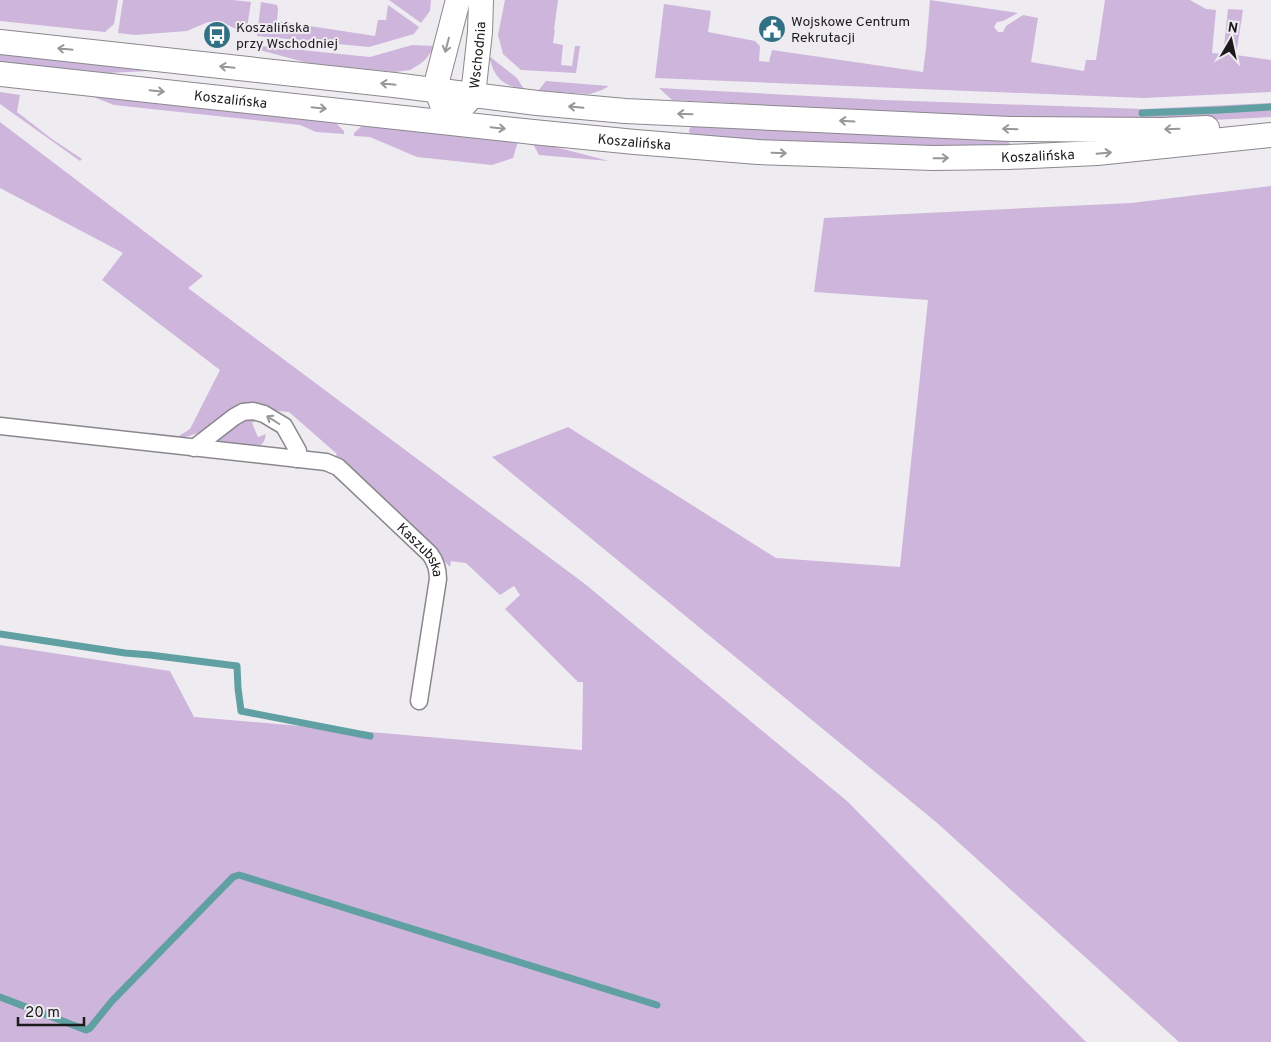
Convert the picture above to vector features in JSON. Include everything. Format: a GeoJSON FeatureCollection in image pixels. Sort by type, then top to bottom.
{"type":"FeatureCollection","features":[{"type":"Feature","properties":{"kind":"main road","name":"Wschodnia"},"geometry":{"type":"LineString","coordinates":[[458,0],[438,78],[437,90],[449,123],[473,95],[480,32],[481,0]]}},
{"type":"Feature","properties":{"kind":"main road","name":"Koszalińska"},"geometry":{"type":"LineString","coordinates":[[0,42],[437,90],[537,103],[624,111],[1010,129],[1162,130],[1271,124]]}},
{"type":"Feature","properties":{"kind":"main road","name":"Koszalińska"},"geometry":{"type":"LineString","coordinates":[[0,74],[617,141],[730,150],[933,158],[1008,157],[1097,153],[1271,136]]}},
{"type":"Feature","properties":{"kind":"street"},"geometry":{"type":"LineString","coordinates":[[194,448],[234,417],[243,412],[253,411],[264,414],[284,426],[298,450],[297,459]]}},
{"type":"Feature","properties":{"kind":"street","name":"Kaszubska"},"geometry":{"type":"LineString","coordinates":[[0,426],[326,462],[338,467],[430,554],[436,562],[438,579],[420,701]]}},
{"type":"Feature","properties":{"kind":"shaded area"},"geometry":{"type":"Polygon","coordinates":[[[0,0],[118,0],[114,24],[105,32],[0,21],[0,0]]]}},
{"type":"Feature","properties":{"kind":"shaded area"},"geometry":{"type":"Polygon","coordinates":[[[123,0],[233,0],[251,2],[246,34],[224,23],[208,22],[187,31],[135,35],[118,33],[123,0]]]}},
{"type":"Feature","properties":{"kind":"shaded area"},"geometry":{"type":"Polygon","coordinates":[[[389,0],[431,0],[430,11],[421,23],[389,0]]]}},
{"type":"Feature","properties":{"kind":"shaded area"},"geometry":{"type":"Polygon","coordinates":[[[505,0],[558,0],[553,43],[563,45],[561,65],[572,66],[575,46],[580,46],[576,73],[521,70],[503,54],[498,35],[505,0]]]}},
{"type":"Feature","properties":{"kind":"shaded area"},"geometry":{"type":"Polygon","coordinates":[[[930,0],[1018,13],[997,22],[994,27],[998,32],[1003,32],[1006,26],[1023,15],[1038,18],[1031,62],[1084,71],[1086,60],[1096,60],[1105,0],[1190,0],[1206,9],[1216,10],[1212,53],[1223,54],[1221,75],[1228,9],[1243,10],[1236,55],[1271,60],[1271,92],[1143,98],[655,78],[664,4],[711,11],[708,32],[755,41],[760,46],[759,61],[769,62],[772,50],[923,72],[930,0]]]}},
{"type":"Feature","properties":{"kind":"shaded area"},"geometry":{"type":"Polygon","coordinates":[[[261,2],[277,5],[277,21],[375,36],[378,20],[386,20],[388,5],[419,27],[414,34],[369,47],[257,36],[261,2]]]}},
{"type":"Feature","properties":{"kind":"shaded area"},"geometry":{"type":"Polygon","coordinates":[[[252,45],[370,57],[412,45],[435,46],[420,64],[410,70],[395,72],[308,63],[252,48],[252,45]]]}},
{"type":"Feature","properties":{"kind":"shaded area"},"geometry":{"type":"Polygon","coordinates":[[[0,52],[169,70],[108,73],[0,62],[0,52]]]}},
{"type":"Feature","properties":{"kind":"shaded area"},"geometry":{"type":"Polygon","coordinates":[[[489,56],[517,78],[524,89],[510,86],[500,79],[493,70],[489,56]]]}},
{"type":"Feature","properties":{"kind":"shaded area"},"geometry":{"type":"Polygon","coordinates":[[[546,81],[609,86],[590,94],[538,91],[546,81]]]}},
{"type":"Feature","properties":{"kind":"shaded area"},"geometry":{"type":"Polygon","coordinates":[[[659,88],[884,100],[1143,109],[1271,103],[1271,117],[1142,120],[928,114],[672,100],[659,88]]]}},
{"type":"Feature","properties":{"kind":"shaded area"},"geometry":{"type":"Polygon","coordinates":[[[0,92],[20,95],[17,112],[82,159],[80,161],[0,104],[0,92]]]}},
{"type":"Feature","properties":{"kind":"shaded area"},"geometry":{"type":"Polygon","coordinates":[[[86,94],[334,121],[344,131],[344,134],[316,132],[300,125],[114,105],[86,94]]]}},
{"type":"Feature","properties":{"kind":"shaded area"},"geometry":{"type":"Polygon","coordinates":[[[0,122],[203,276],[188,288],[585,584],[847,801],[1086,1042],[0,1042],[0,645],[170,671],[194,717],[582,750],[583,682],[578,682],[505,609],[520,595],[514,586],[500,595],[466,563],[451,561],[450,567],[425,540],[336,456],[337,454],[289,412],[270,410],[231,411],[201,432],[183,438],[152,435],[152,433],[179,436],[190,429],[220,370],[102,280],[123,253],[0,188],[0,122]]]}},
{"type":"Feature","properties":{"kind":"shaded area"},"geometry":{"type":"Polygon","coordinates":[[[364,124],[518,141],[513,158],[492,165],[417,157],[370,137],[354,136],[354,133],[364,124]]]}},
{"type":"Feature","properties":{"kind":"shaded area"},"geometry":{"type":"Polygon","coordinates":[[[693,126],[1008,141],[1010,144],[934,147],[731,139],[690,136],[689,130],[693,126]]]}},
{"type":"Feature","properties":{"kind":"shaded area"},"geometry":{"type":"Polygon","coordinates":[[[532,142],[540,143],[609,161],[539,155],[532,142]]]}},
{"type":"Feature","properties":{"kind":"shaded area"},"geometry":{"type":"Polygon","coordinates":[[[1271,186],[1271,1042],[1179,1042],[936,822],[492,457],[568,427],[776,558],[900,567],[928,300],[814,292],[824,218],[1131,203],[1271,186]]]}},
{"type":"Feature","properties":{"kind":"shaded area"},"geometry":{"type":"Polygon","coordinates":[[[244,419],[257,420],[252,423],[258,437],[266,434],[261,445],[251,448],[218,442],[217,440],[244,419]]]}},
{"type":"Feature","properties":{"kind":"waterway"},"geometry":{"type":"LineString","coordinates":[[1142,113],[1271,107]]}},
{"type":"Feature","properties":{"kind":"waterway"},"geometry":{"type":"LineString","coordinates":[[0,634],[125,653],[237,666],[241,711],[370,736]]}},
{"type":"Feature","properties":{"kind":"waterway"},"geometry":{"type":"LineString","coordinates":[[0,997],[86,1030],[90,1028],[112,1001],[233,877],[239,875],[657,1005]]}},
{"type":"Feature","properties":{"kind":"place","name":"Wojskowe Centrum Rekrutacji"},"geometry":{"type":"Point","coordinates":[772,29]}},
{"type":"Feature","properties":{"kind":"place","name":"Koszalińska przy Wschodniej"},"geometry":{"type":"Point","coordinates":[217,35]}}]}
